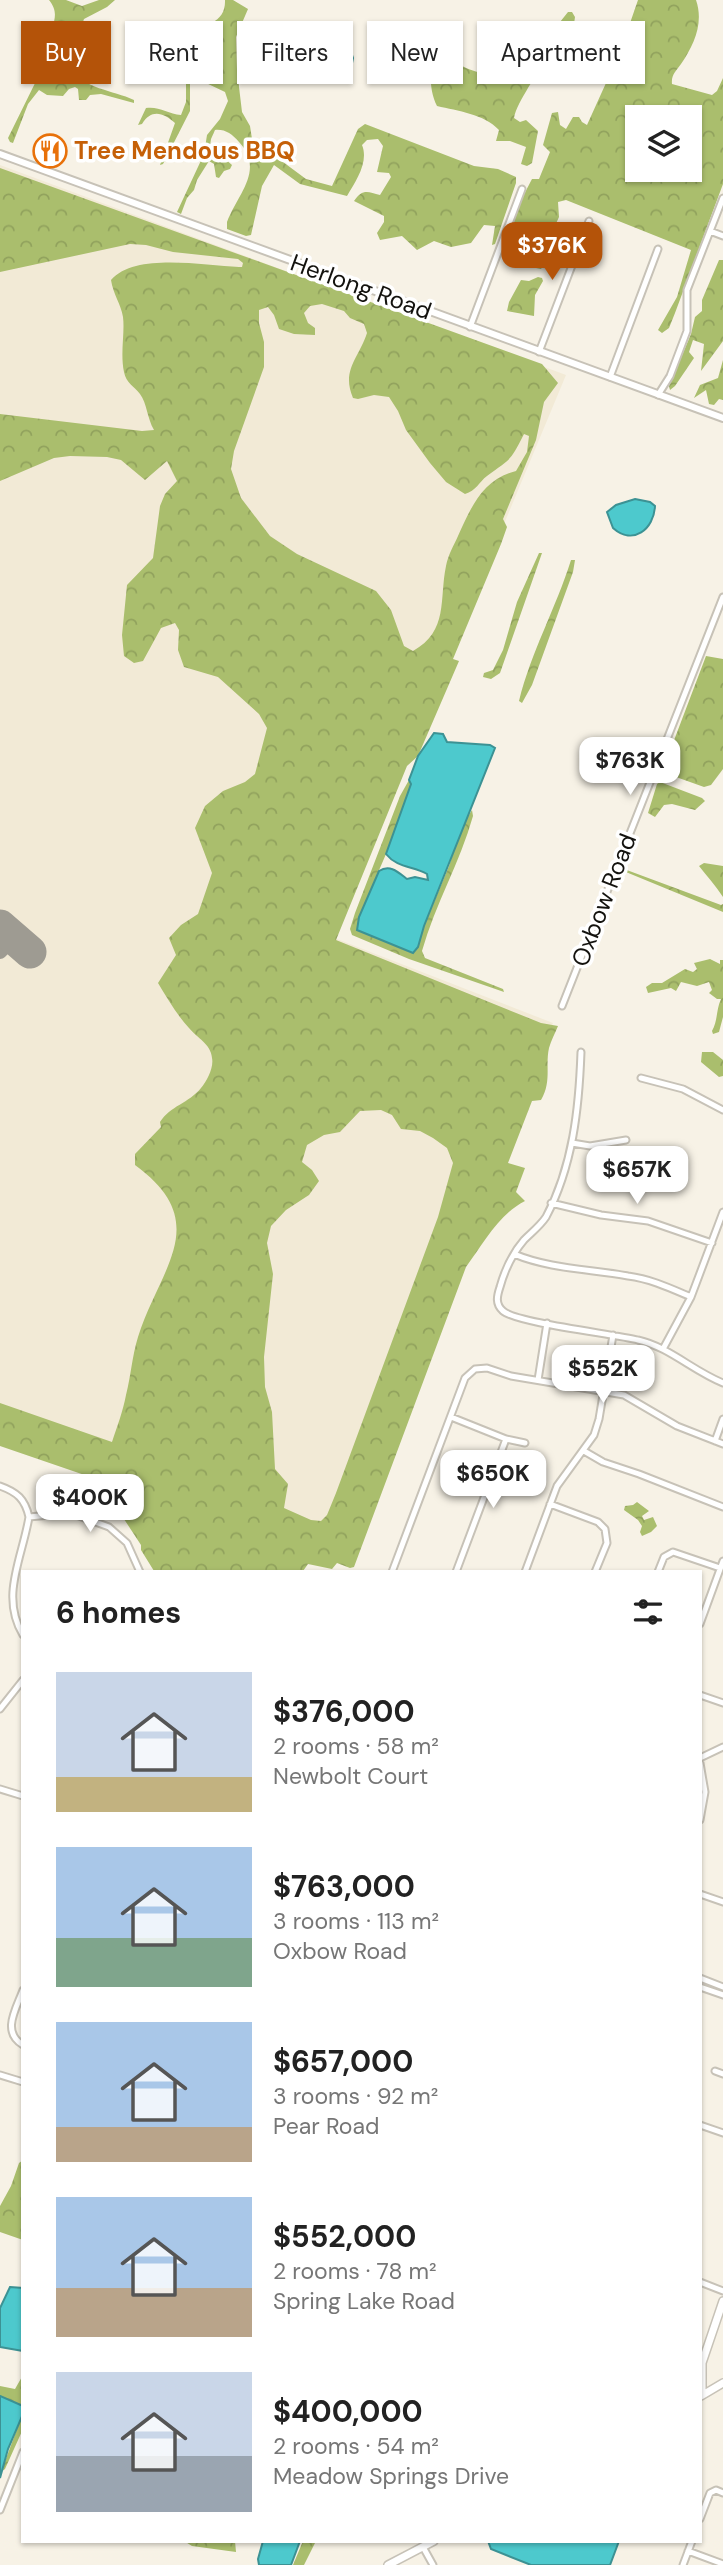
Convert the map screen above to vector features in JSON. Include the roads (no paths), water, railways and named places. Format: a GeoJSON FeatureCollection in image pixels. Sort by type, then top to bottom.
{"type":"FeatureCollection","features":[{"type":"Feature","properties":{"kind":"main road"},"geometry":{"type":"LineString","coordinates":[[702,2363],[723,2301]]}},
{"type":"Feature","properties":{"kind":"main road"},"geometry":{"type":"LineString","coordinates":[[702,2395],[723,2384]]}},
{"type":"Feature","properties":{"kind":"main road"},"geometry":{"type":"LineString","coordinates":[[388,2565],[430,2543]]}},
{"type":"Feature","properties":{"kind":"street","name":"Herlong Road"},"geometry":{"type":"LineString","coordinates":[[0,154],[723,418]]}},
{"type":"Feature","properties":{"kind":"street"},"geometry":{"type":"LineString","coordinates":[[470,327],[522,189]]}},
{"type":"Feature","properties":{"kind":"street"},"geometry":{"type":"LineString","coordinates":[[658,395],[670,376],[687,331],[687,290],[723,198]]}},
{"type":"Feature","properties":{"kind":"street"},"geometry":{"type":"LineString","coordinates":[[539,352],[589,221]]}},
{"type":"Feature","properties":{"kind":"street"},"geometry":{"type":"LineString","coordinates":[[710,231],[723,236]]}},
{"type":"Feature","properties":{"kind":"street"},"geometry":{"type":"LineString","coordinates":[[610,377],[658,249]]}},
{"type":"Feature","properties":{"kind":"street","name":"Oxbow Road"},"geometry":{"type":"LineString","coordinates":[[562,1006],[723,597]]}},
{"type":"Feature","properties":{"kind":"street"},"geometry":{"type":"LineString","coordinates":[[581,1052],[576,1125],[572,1143],[551,1203],[538,1228],[514,1254],[504,1274],[497,1297],[499,1307],[507,1314],[640,1340],[663,1349],[693,1369],[723,1383]]}},
{"type":"Feature","properties":{"kind":"street"},"geometry":{"type":"LineString","coordinates":[[641,1078],[683,1089],[723,1110]]}},
{"type":"Feature","properties":{"kind":"street"},"geometry":{"type":"LineString","coordinates":[[572,1143],[590,1146],[626,1140]]}},
{"type":"Feature","properties":{"kind":"street"},"geometry":{"type":"LineString","coordinates":[[551,1203],[601,1215],[648,1221],[712,1243]]}},
{"type":"Feature","properties":{"kind":"street"},"geometry":{"type":"LineString","coordinates":[[663,1349],[691,1297],[723,1212]]}},
{"type":"Feature","properties":{"kind":"street"},"geometry":{"type":"LineString","coordinates":[[514,1254],[546,1264],[631,1276],[691,1297]]}},
{"type":"Feature","properties":{"kind":"street"},"geometry":{"type":"LineString","coordinates":[[538,1380],[547,1323]]}},
{"type":"Feature","properties":{"kind":"street"},"geometry":{"type":"LineString","coordinates":[[526,1570],[560,1480],[594,1434],[612,1335]]}},
{"type":"Feature","properties":{"kind":"street"},"geometry":{"type":"LineString","coordinates":[[393,1570],[465,1378],[475,1369],[488,1368],[511,1376],[603,1391],[632,1399],[677,1426],[723,1444]]}},
{"type":"Feature","properties":{"kind":"street"},"geometry":{"type":"LineString","coordinates":[[451,1417],[506,1439],[525,1443]]}},
{"type":"Feature","properties":{"kind":"street"},"geometry":{"type":"LineString","coordinates":[[715,1441],[723,1419]]}},
{"type":"Feature","properties":{"kind":"street"},"geometry":{"type":"LineString","coordinates":[[457,1570],[506,1439]]}},
{"type":"Feature","properties":{"kind":"street"},"geometry":{"type":"LineString","coordinates":[[584,1451],[603,1462],[723,1507]]}},
{"type":"Feature","properties":{"kind":"street"},"geometry":{"type":"LineString","coordinates":[[0,1486],[18,1494],[26,1505],[29,1517],[5,1591],[11,1619],[21,1632]]}},
{"type":"Feature","properties":{"kind":"street"},"geometry":{"type":"LineString","coordinates":[[550,1504],[598,1522],[605,1529],[607,1543],[597,1570]]}},
{"type":"Feature","properties":{"kind":"street"},"geometry":{"type":"LineString","coordinates":[[29,1517],[71,1513],[109,1527],[127,1543],[139,1570]]}},
{"type":"Feature","properties":{"kind":"street"},"geometry":{"type":"LineString","coordinates":[[659,1570],[663,1557],[669,1552],[720,1568]]}},
{"type":"Feature","properties":{"kind":"street"},"geometry":{"type":"LineString","coordinates":[[702,1618],[723,1561]]}},
{"type":"Feature","properties":{"kind":"street"},"geometry":{"type":"LineString","coordinates":[[0,1709],[21,1683]]}},
{"type":"Feature","properties":{"kind":"street"},"geometry":{"type":"LineString","coordinates":[[702,1696],[723,1703]]}},
{"type":"Feature","properties":{"kind":"street"},"geometry":{"type":"LineString","coordinates":[[702,1760],[723,1747]]}},
{"type":"Feature","properties":{"kind":"street"},"geometry":{"type":"LineString","coordinates":[[702,1773],[705,1792],[702,1809]]}},
{"type":"Feature","properties":{"kind":"street"},"geometry":{"type":"LineString","coordinates":[[0,1789],[21,1795]]}},
{"type":"Feature","properties":{"kind":"street"},"geometry":{"type":"LineString","coordinates":[[702,1895],[723,1902]]}},
{"type":"Feature","properties":{"kind":"street"},"geometry":{"type":"LineString","coordinates":[[702,1979],[723,1987]]}},
{"type":"Feature","properties":{"kind":"street"},"geometry":{"type":"LineString","coordinates":[[702,1988],[723,1995]]}},
{"type":"Feature","properties":{"kind":"street"},"geometry":{"type":"LineString","coordinates":[[21,1996],[10,2026],[15,2040],[21,2044]]}},
{"type":"Feature","properties":{"kind":"street"},"geometry":{"type":"LineString","coordinates":[[715,2071],[723,2074]]}},
{"type":"Feature","properties":{"kind":"street"},"geometry":{"type":"LineString","coordinates":[[0,2075],[21,2081]]}},
{"type":"Feature","properties":{"kind":"street"},"geometry":{"type":"LineString","coordinates":[[702,2126],[723,2133]]}},
{"type":"Feature","properties":{"kind":"street"},"geometry":{"type":"LineString","coordinates":[[702,2283],[723,2291]]}},
{"type":"Feature","properties":{"kind":"street"},"geometry":{"type":"LineString","coordinates":[[0,2510],[21,2457]]}},
{"type":"Feature","properties":{"kind":"street"},"geometry":{"type":"LineString","coordinates":[[702,2514],[710,2493],[716,2490],[723,2493]]}},
{"type":"Feature","properties":{"kind":"street"},"geometry":{"type":"LineString","coordinates":[[683,2565],[691,2543]]}},
{"type":"Feature","properties":{"kind":"street"},"geometry":{"type":"LineString","coordinates":[[423,2547],[433,2565]]}},
{"type":"Feature","properties":{"kind":"street"},"geometry":{"type":"LineString","coordinates":[[688,2551],[723,2564]]}},
{"type":"Feature","properties":{"kind":"water"},"geometry":{"type":"Polygon","coordinates":[[[635,499],[650,502],[655,506],[651,522],[647,528],[635,535],[621,533],[613,528],[607,512],[616,505],[635,499]]]}},
{"type":"Feature","properties":{"kind":"water"},"geometry":{"type":"Polygon","coordinates":[[[434,733],[443,734],[447,742],[490,745],[495,748],[418,947],[413,953],[357,930],[359,917],[379,871],[390,869],[407,879],[415,877],[428,880],[427,874],[400,864],[386,854],[418,756],[434,733]]]}},
{"type":"Feature","properties":{"kind":"water"},"geometry":{"type":"Polygon","coordinates":[[[10,2287],[21,2288],[21,2351],[0,2347],[0,2308],[10,2287]]]}},
{"type":"Feature","properties":{"kind":"water"},"geometry":{"type":"Polygon","coordinates":[[[0,2396],[21,2405],[21,2419],[8,2449],[0,2478],[0,2396]]]}},
{"type":"Feature","properties":{"kind":"water"},"geometry":{"type":"Polygon","coordinates":[[[262,2543],[299,2543],[291,2565],[259,2565],[262,2543]]]}},
{"type":"Feature","properties":{"kind":"water"},"geometry":{"type":"Polygon","coordinates":[[[489,2543],[618,2543],[610,2565],[531,2565],[491,2549],[489,2543]]]}},
{"type":"Feature","properties":{"kind":"place","name":"Tree Mendous BBQ"},"geometry":{"type":"Point","coordinates":[50,151]}}]}
